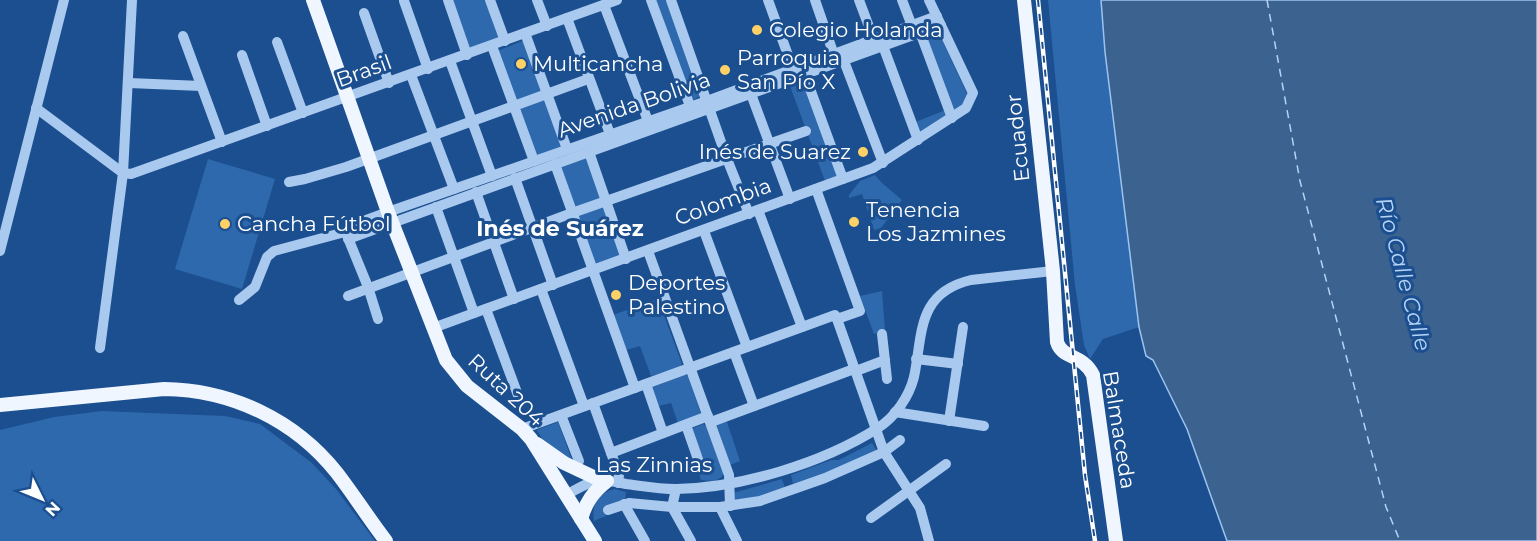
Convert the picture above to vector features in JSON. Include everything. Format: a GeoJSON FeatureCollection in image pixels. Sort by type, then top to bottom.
{"type":"FeatureCollection","features":[{"type":"Feature","properties":{"kind":"main road","name":"Ruta 204"},"geometry":{"type":"LineString","coordinates":[[313,0],[390,217],[446,360],[461,380],[526,434],[595,541]]}},
{"type":"Feature","properties":{"kind":"main road","name":"Ecuador"},"geometry":{"type":"LineString","coordinates":[[1024,0],[1053,271]]}},
{"type":"Feature","properties":{"kind":"main road","name":"Balmaceda"},"geometry":{"type":"LineString","coordinates":[[1053,271],[1058,345],[1064,353],[1083,360],[1093,375],[1116,541]]}},
{"type":"Feature","properties":{"kind":"main road"},"geometry":{"type":"LineString","coordinates":[[0,405],[164,389],[189,389],[235,401],[279,422],[317,451],[336,472],[386,541]]}},
{"type":"Feature","properties":{"kind":"main road"},"geometry":{"type":"LineString","coordinates":[[526,434],[564,463],[609,481]]}},
{"type":"Feature","properties":{"kind":"main road"},"geometry":{"type":"LineString","coordinates":[[581,519],[586,503],[593,492],[609,481]]}},
{"type":"Feature","properties":{"kind":"street"},"geometry":{"type":"LineString","coordinates":[[0,251],[64,0]]}},
{"type":"Feature","properties":{"kind":"street"},"geometry":{"type":"LineString","coordinates":[[100,348],[123,172],[132,0]]}},
{"type":"Feature","properties":{"kind":"street"},"geometry":{"type":"LineString","coordinates":[[448,0],[467,55]]}},
{"type":"Feature","properties":{"kind":"street"},"geometry":{"type":"LineString","coordinates":[[490,0],[505,41]]}},
{"type":"Feature","properties":{"kind":"street"},"geometry":{"type":"LineString","coordinates":[[537,0],[547,26]]}},
{"type":"Feature","properties":{"kind":"street"},"geometry":{"type":"LineString","coordinates":[[579,0],[584,12]]}},
{"type":"Feature","properties":{"kind":"street","name":"Brasil"},"geometry":{"type":"LineString","coordinates":[[123,172],[130,174],[618,0]]}},
{"type":"Feature","properties":{"kind":"street"},"geometry":{"type":"LineString","coordinates":[[651,0],[690,106]]}},
{"type":"Feature","properties":{"kind":"street"},"geometry":{"type":"LineString","coordinates":[[670,0],[727,159],[754,212],[802,327]]}},
{"type":"Feature","properties":{"kind":"street"},"geometry":{"type":"LineString","coordinates":[[768,0],[793,69]]}},
{"type":"Feature","properties":{"kind":"street"},"geometry":{"type":"LineString","coordinates":[[815,0],[834,55]]}},
{"type":"Feature","properties":{"kind":"street"},"geometry":{"type":"LineString","coordinates":[[859,0],[918,140]]}},
{"type":"Feature","properties":{"kind":"street"},"geometry":{"type":"LineString","coordinates":[[902,0],[952,118]]}},
{"type":"Feature","properties":{"kind":"street"},"geometry":{"type":"LineString","coordinates":[[929,0],[939,20]]}},
{"type":"Feature","properties":{"kind":"street"},"geometry":{"type":"LineString","coordinates":[[404,1],[428,69]]}},
{"type":"Feature","properties":{"kind":"street"},"geometry":{"type":"LineString","coordinates":[[604,5],[648,121]]}},
{"type":"Feature","properties":{"kind":"street"},"geometry":{"type":"LineString","coordinates":[[364,13],[389,83]]}},
{"type":"Feature","properties":{"kind":"street"},"geometry":{"type":"LineString","coordinates":[[567,18],[610,134]]}},
{"type":"Feature","properties":{"kind":"street","name":"Avenida Bolivia"},"geometry":{"type":"LineString","coordinates":[[239,300],[255,287],[267,257],[274,251],[347,235],[350,226],[436,207],[589,152],[793,69],[879,43],[939,20]]}},
{"type":"Feature","properties":{"kind":"street","name":"Colombia"},"geometry":{"type":"LineString","coordinates":[[433,328],[704,231],[883,163],[966,108],[973,93],[939,20]]}},
{"type":"Feature","properties":{"kind":"street"},"geometry":{"type":"LineString","coordinates":[[525,33],[567,149]]}},
{"type":"Feature","properties":{"kind":"street"},"geometry":{"type":"LineString","coordinates":[[183,36],[222,142]]}},
{"type":"Feature","properties":{"kind":"street"},"geometry":{"type":"LineString","coordinates":[[277,42],[303,113]]}},
{"type":"Feature","properties":{"kind":"street","name":"Avenida Bolivia"},"geometry":{"type":"LineString","coordinates":[[390,217],[454,189],[690,106],[708,105],[751,94],[805,75],[844,61],[879,43]]}},
{"type":"Feature","properties":{"kind":"street"},"geometry":{"type":"LineString","coordinates":[[492,46],[534,161]]}},
{"type":"Feature","properties":{"kind":"street"},"geometry":{"type":"LineString","coordinates":[[242,55],[267,126]]}},
{"type":"Feature","properties":{"kind":"street"},"geometry":{"type":"LineString","coordinates":[[450,61],[492,176]]}},
{"type":"Feature","properties":{"kind":"street"},"geometry":{"type":"LineString","coordinates":[[844,61],[883,163]]}},
{"type":"Feature","properties":{"kind":"street"},"geometry":{"type":"LineString","coordinates":[[411,75],[454,189]]}},
{"type":"Feature","properties":{"kind":"street"},"geometry":{"type":"LineString","coordinates":[[805,75],[843,179]]}},
{"type":"Feature","properties":{"kind":"street"},"geometry":{"type":"LineString","coordinates":[[289,182],[324,174],[369,159],[588,79]]}},
{"type":"Feature","properties":{"kind":"street"},"geometry":{"type":"LineString","coordinates":[[129,83],[201,86]]}},
{"type":"Feature","properties":{"kind":"street"},"geometry":{"type":"LineString","coordinates":[[751,94],[790,199]]}},
{"type":"Feature","properties":{"kind":"street"},"geometry":{"type":"LineString","coordinates":[[36,108],[123,172]]}},
{"type":"Feature","properties":{"kind":"street"},"geometry":{"type":"LineString","coordinates":[[348,296],[572,213],[806,131]]}},
{"type":"Feature","properties":{"kind":"street"},"geometry":{"type":"LineString","coordinates":[[589,152],[626,259]]}},
{"type":"Feature","properties":{"kind":"street"},"geometry":{"type":"LineString","coordinates":[[555,164],[634,388]]}},
{"type":"Feature","properties":{"kind":"street"},"geometry":{"type":"LineString","coordinates":[[515,178],[553,285]]}},
{"type":"Feature","properties":{"kind":"street"},"geometry":{"type":"LineString","coordinates":[[816,189],[860,311],[837,319]]}},
{"type":"Feature","properties":{"kind":"street"},"geometry":{"type":"LineString","coordinates":[[476,192],[514,299]]}},
{"type":"Feature","properties":{"kind":"street"},"geometry":{"type":"LineString","coordinates":[[436,207],[474,313]]}},
{"type":"Feature","properties":{"kind":"street"},"geometry":{"type":"LineString","coordinates":[[704,231],[747,347]]}},
{"type":"Feature","properties":{"kind":"street"},"geometry":{"type":"LineString","coordinates":[[347,235],[378,319]]}},
{"type":"Feature","properties":{"kind":"street"},"geometry":{"type":"LineString","coordinates":[[648,251],[729,475],[730,484],[725,507],[736,541]]}},
{"type":"Feature","properties":{"kind":"street","name":"Las Zinnias"},"geometry":{"type":"LineString","coordinates":[[566,495],[587,484],[609,481],[676,489],[740,483],[818,458],[877,428],[895,412],[910,389],[922,322],[942,294],[951,287],[971,280],[1053,271]]}},
{"type":"Feature","properties":{"kind":"street"},"geometry":{"type":"LineString","coordinates":[[541,289],[619,475],[609,481]]}},
{"type":"Feature","properties":{"kind":"street"},"geometry":{"type":"LineString","coordinates":[[486,309],[519,398]]}},
{"type":"Feature","properties":{"kind":"street"},"geometry":{"type":"LineString","coordinates":[[526,434],[561,415],[835,315],[884,452],[920,508],[929,541]]}},
{"type":"Feature","properties":{"kind":"street"},"geometry":{"type":"LineString","coordinates":[[949,421],[963,327]]}},
{"type":"Feature","properties":{"kind":"street"},"geometry":{"type":"LineString","coordinates":[[882,334],[887,379]]}},
{"type":"Feature","properties":{"kind":"street"},"geometry":{"type":"LineString","coordinates":[[734,352],[754,406]]}},
{"type":"Feature","properties":{"kind":"street"},"geometry":{"type":"LineString","coordinates":[[916,359],[958,364]]}},
{"type":"Feature","properties":{"kind":"street"},"geometry":{"type":"LineString","coordinates":[[611,453],[686,425],[754,406],[885,360]]}},
{"type":"Feature","properties":{"kind":"street"},"geometry":{"type":"LineString","coordinates":[[646,384],[663,433]]}},
{"type":"Feature","properties":{"kind":"street"},"geometry":{"type":"LineString","coordinates":[[895,412],[984,426]]}},
{"type":"Feature","properties":{"kind":"street"},"geometry":{"type":"LineString","coordinates":[[561,415],[579,461]]}},
{"type":"Feature","properties":{"kind":"street"},"geometry":{"type":"LineString","coordinates":[[686,425],[700,465]]}},
{"type":"Feature","properties":{"kind":"street"},"geometry":{"type":"LineString","coordinates":[[608,510],[627,504],[725,507],[760,501],[825,478],[884,452],[900,440]]}},
{"type":"Feature","properties":{"kind":"street"},"geometry":{"type":"LineString","coordinates":[[871,518],[946,464]]}},
{"type":"Feature","properties":{"kind":"street"},"geometry":{"type":"LineString","coordinates":[[632,485],[627,504],[645,541]]}},
{"type":"Feature","properties":{"kind":"street"},"geometry":{"type":"LineString","coordinates":[[676,489],[672,507],[691,541]]}},
{"type":"Feature","properties":{"kind":"shaded area"},"geometry":{"type":"Polygon","coordinates":[[[451,0],[487,0],[500,37],[469,48],[451,0]]]}},
{"type":"Feature","properties":{"kind":"shaded area"},"geometry":{"type":"Polygon","coordinates":[[[654,0],[667,0],[702,95],[691,101],[654,0]]]}},
{"type":"Feature","properties":{"kind":"shaded area"},"geometry":{"type":"Polygon","coordinates":[[[1048,0],[1101,0],[1105,52],[1139,327],[1103,339],[1090,359],[1084,345],[1075,285],[1048,0]]]}},
{"type":"Feature","properties":{"kind":"shaded area"},"geometry":{"type":"Polygon","coordinates":[[[936,36],[942,40],[968,96],[961,110],[918,136],[913,123],[948,109],[925,41],[936,36]]]}},
{"type":"Feature","properties":{"kind":"shaded area"},"geometry":{"type":"Polygon","coordinates":[[[525,40],[564,148],[535,159],[497,51],[525,40]]]}},
{"type":"Feature","properties":{"kind":"shaded area"},"geometry":{"type":"Polygon","coordinates":[[[805,81],[838,176],[825,181],[790,86],[805,81]]]}},
{"type":"Feature","properties":{"kind":"shaded area"},"geometry":{"type":"Polygon","coordinates":[[[587,155],[622,255],[594,264],[558,165],[587,155]]]}},
{"type":"Feature","properties":{"kind":"shaded area","name":"Cancha Fútbol"},"geometry":{"type":"Polygon","coordinates":[[[208,159],[275,179],[242,289],[175,269],[208,159]]]}},
{"type":"Feature","properties":{"kind":"shaded area"},"geometry":{"type":"Polygon","coordinates":[[[875,175],[902,200],[881,228],[874,230],[862,194],[849,198],[849,195],[860,181],[875,175]]]}},
{"type":"Feature","properties":{"kind":"shaded area"},"geometry":{"type":"Polygon","coordinates":[[[882,291],[885,331],[874,334],[860,296],[882,291]]]}},
{"type":"Feature","properties":{"kind":"shaded area"},"geometry":{"type":"Polygon","coordinates":[[[658,299],[682,364],[679,368],[651,376],[640,346],[626,350],[613,315],[658,299]]]}},
{"type":"Feature","properties":{"kind":"shaded area"},"geometry":{"type":"Polygon","coordinates":[[[685,375],[688,376],[701,414],[678,423],[671,403],[659,406],[652,387],[685,375]]]}},
{"type":"Feature","properties":{"kind":"shaded area"},"geometry":{"type":"Polygon","coordinates":[[[102,411],[225,416],[260,424],[312,463],[336,489],[375,541],[0,541],[0,430],[54,417],[102,411]]]}},
{"type":"Feature","properties":{"kind":"shaded area"},"geometry":{"type":"Polygon","coordinates":[[[726,419],[740,461],[730,465],[716,423],[726,419]]]}},
{"type":"Feature","properties":{"kind":"shaded area"},"geometry":{"type":"Polygon","coordinates":[[[558,422],[572,460],[571,463],[546,445],[537,430],[558,422]]]}},
{"type":"Feature","properties":{"kind":"shaded area"},"geometry":{"type":"Polygon","coordinates":[[[703,424],[706,426],[724,473],[714,481],[701,480],[697,469],[702,468],[705,463],[691,429],[703,424]]]}},
{"type":"Feature","properties":{"kind":"shaded area"},"geometry":{"type":"Polygon","coordinates":[[[872,443],[877,451],[874,455],[793,484],[791,475],[831,460],[839,460],[872,443]]]}},
{"type":"Feature","properties":{"kind":"shaded area"},"geometry":{"type":"Polygon","coordinates":[[[782,479],[785,488],[766,495],[733,502],[733,493],[782,479]]]}},
{"type":"Feature","properties":{"kind":"shaded area"},"geometry":{"type":"Polygon","coordinates":[[[615,489],[626,492],[625,499],[604,511],[606,516],[594,521],[593,515],[597,500],[604,493],[615,489]]]}},
{"type":"Feature","properties":{"kind":"water","name":"Río Calle Calle"},"geometry":{"type":"Polygon","coordinates":[[[1101,0],[1537,0],[1537,541],[1227,541],[1187,429],[1153,360],[1146,356],[1139,327],[1105,52],[1101,0]]]}},
{"type":"Feature","properties":{"kind":"ferry route"},"geometry":{"type":"LineString","coordinates":[[1267,0],[1300,181],[1386,507],[1400,541]]}},
{"type":"Feature","properties":{"kind":"railway"},"geometry":{"type":"LineString","coordinates":[[1038,0],[1085,475],[1095,541]]}},
{"type":"Feature","properties":{"kind":"place","name":"Colegio Holanda"},"geometry":{"type":"Point","coordinates":[757,30]}},
{"type":"Feature","properties":{"kind":"place","name":"Multicancha"},"geometry":{"type":"Point","coordinates":[521,64]}},
{"type":"Feature","properties":{"kind":"place","name":"Parroquia San Pío X"},"geometry":{"type":"Point","coordinates":[725,70]}},
{"type":"Feature","properties":{"kind":"place","name":"Inés de Suarez"},"geometry":{"type":"Point","coordinates":[863,152]}},
{"type":"Feature","properties":{"kind":"place","name":"Tenencia Los Jazmines"},"geometry":{"type":"Point","coordinates":[854,222]}},
{"type":"Feature","properties":{"kind":"place","name":"Cancha Fútbol"},"geometry":{"type":"Point","coordinates":[225,224]}},
{"type":"Feature","properties":{"kind":"place","name":"Deportes Palestino"},"geometry":{"type":"Point","coordinates":[616,295]}},
{"type":"Feature","properties":{"kind":"district","name":"Inés de Suárez"},"geometry":{"type":"Point","coordinates":[560,228]}}]}
